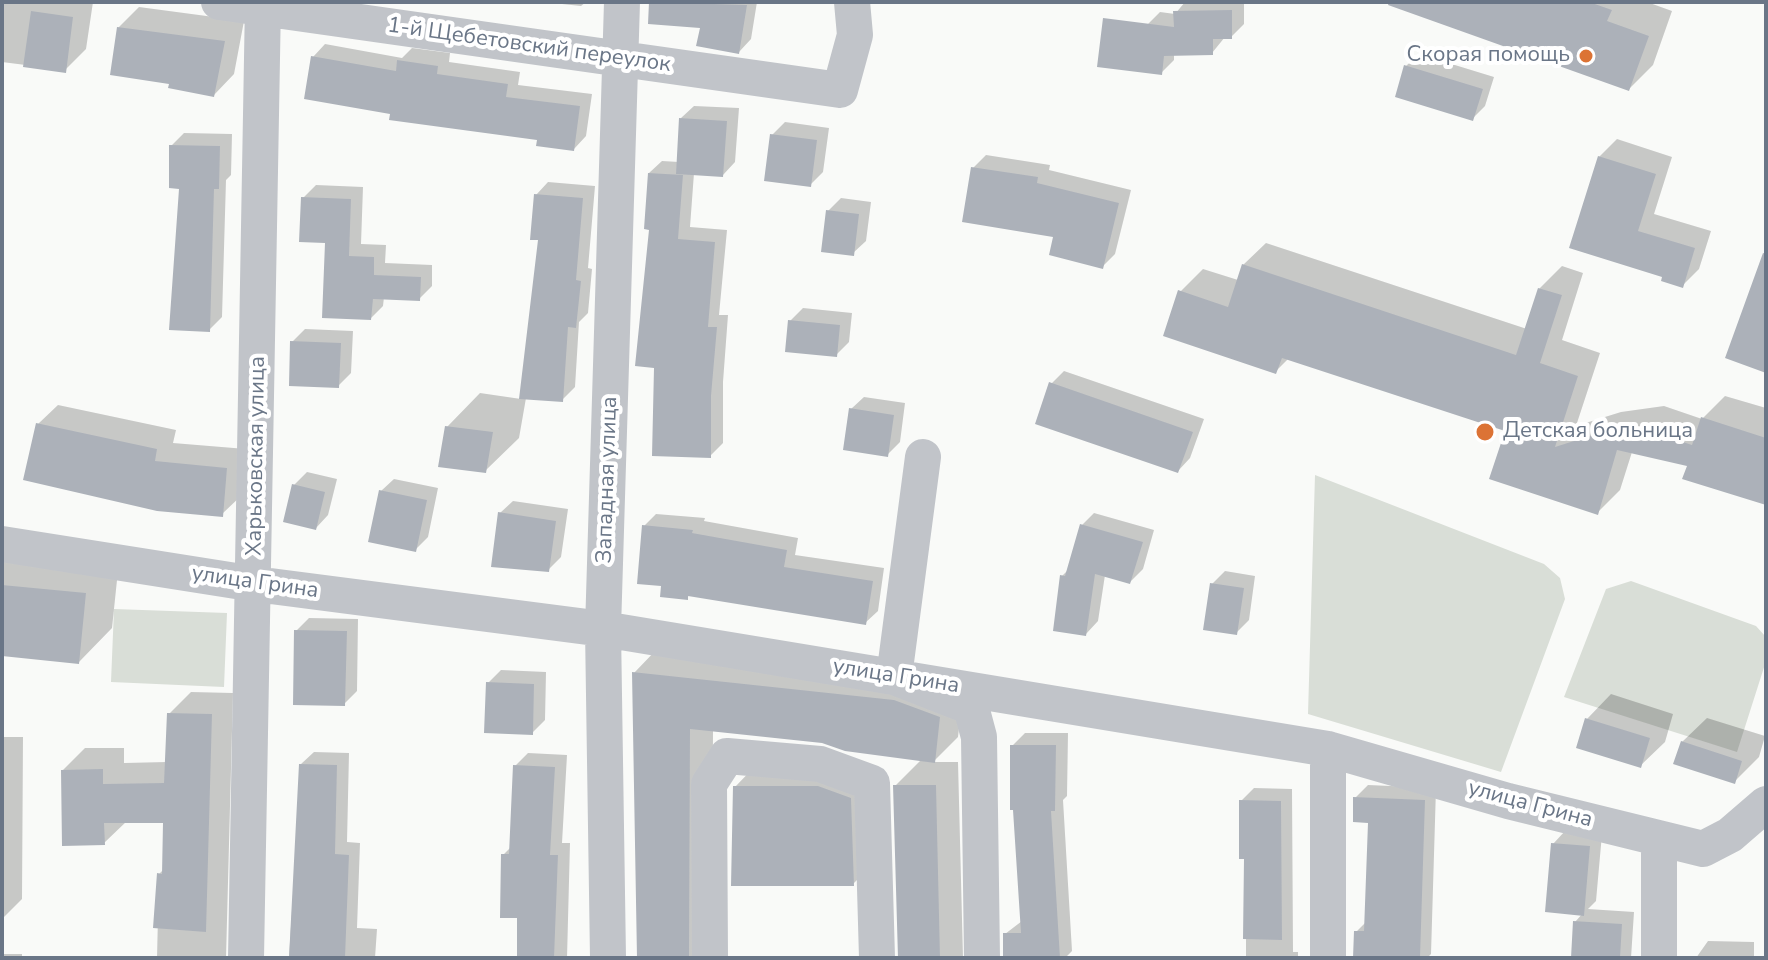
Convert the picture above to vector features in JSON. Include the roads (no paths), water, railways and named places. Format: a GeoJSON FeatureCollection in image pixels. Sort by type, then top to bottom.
{"type":"FeatureCollection","features":[{"type":"Feature","properties":{"kind":"street","name":"1-й Щебетовский переулок"},"geometry":{"type":"LineString","coordinates":[[219,2],[263,5],[840,90],[855,35],[852,2]]}},
{"type":"Feature","properties":{"kind":"street","name":"Западная улица"},"geometry":{"type":"LineString","coordinates":[[608,958],[603,629],[622,2]]}},
{"type":"Feature","properties":{"kind":"street","name":"Харьковская улица"},"geometry":{"type":"LineString","coordinates":[[246,958],[263,5]]}},
{"type":"Feature","properties":{"kind":"street"},"geometry":{"type":"LineString","coordinates":[[923,457],[894,677],[971,707],[979,737],[982,958]]}},
{"type":"Feature","properties":{"kind":"street","name":"улица Грина"},"geometry":{"type":"LineString","coordinates":[[2,544],[255,584],[603,629],[1328,749],[1508,801],[1703,849],[1730,835],[1766,804]]}},
{"type":"Feature","properties":{"kind":"street"},"geometry":{"type":"LineString","coordinates":[[1328,749],[1328,958]]}},
{"type":"Feature","properties":{"kind":"street"},"geometry":{"type":"LineString","coordinates":[[710,958],[709,784],[727,756],[820,764],[872,783],[877,958]]}},
{"type":"Feature","properties":{"kind":"street"},"geometry":{"type":"LineString","coordinates":[[1659,839],[1659,958]]}},
{"type":"Feature","properties":{"kind":"place","name":"Скорая помощь"},"geometry":{"type":"Point","coordinates":[1586,56]}},
{"type":"Feature","properties":{"kind":"place","name":"Детская больница"},"geometry":{"type":"Point","coordinates":[1485,432]}}]}
